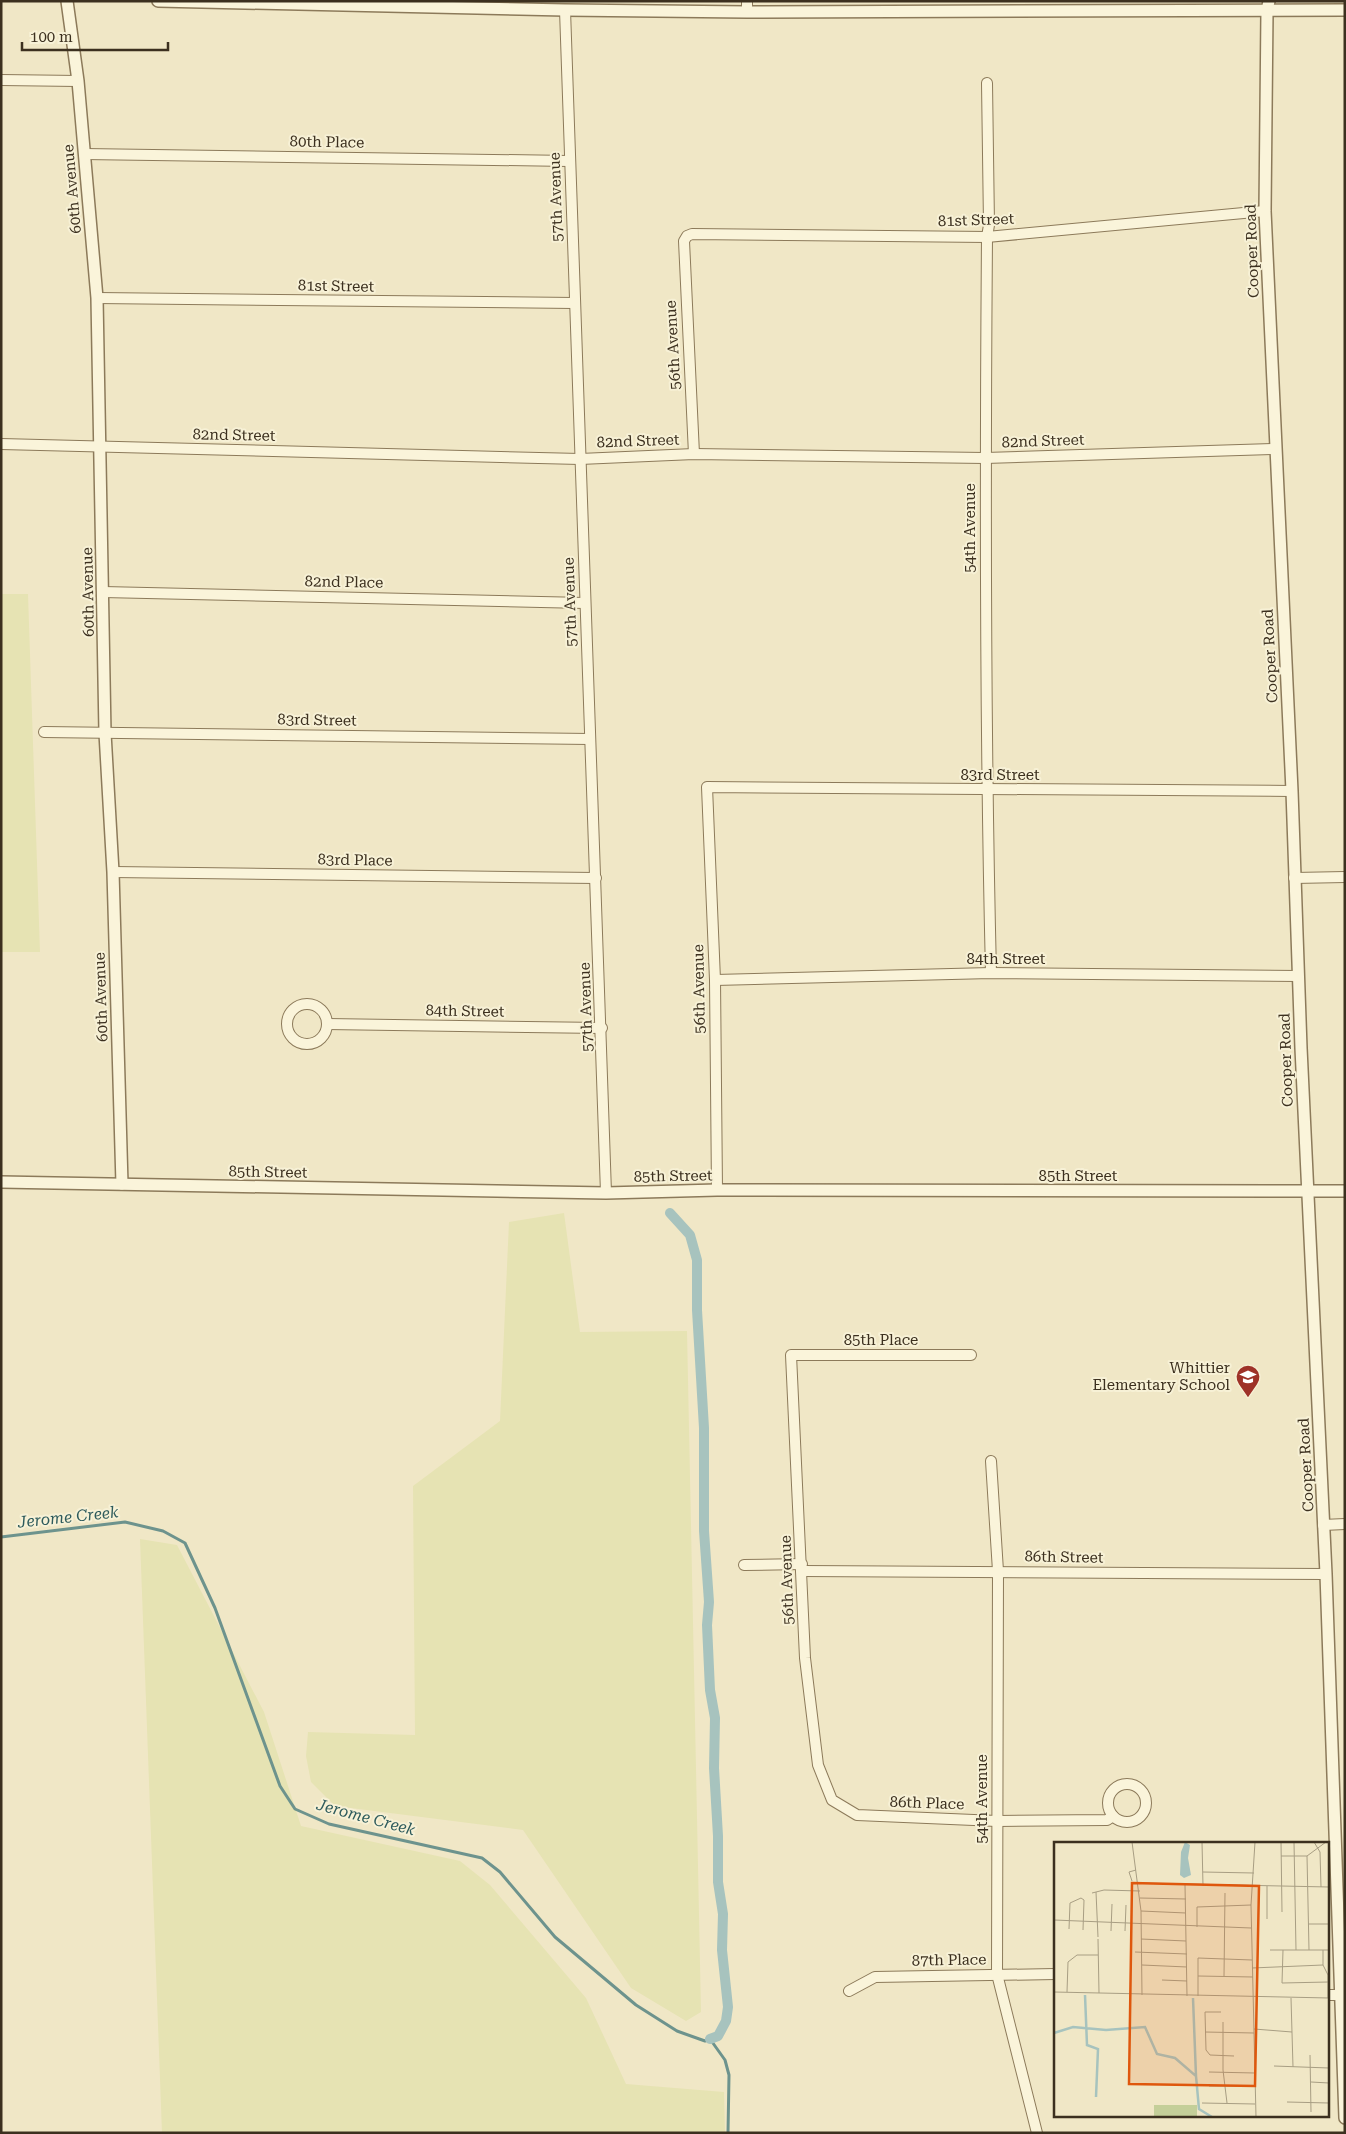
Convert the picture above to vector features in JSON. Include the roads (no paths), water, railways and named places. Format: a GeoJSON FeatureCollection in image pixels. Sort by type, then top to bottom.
{"type":"FeatureCollection","features":[{"type":"Feature","properties":{"kind":"street","name":"60th Avenue"},"geometry":{"type":"LineString","coordinates":[[67,1],[78,81],[97,298],[105,733],[113,872],[122,1184]]}},
{"type":"Feature","properties":{"kind":"street"},"geometry":{"type":"LineString","coordinates":[[158,1],[565,10],[747,6],[1268,6],[1345,10]]}},
{"type":"Feature","properties":{"kind":"street","name":"Cooper Road"},"geometry":{"type":"LineString","coordinates":[[1268,6],[1265,211],[1292,791],[1307,1191],[1324,1525],[1345,2118]]}},
{"type":"Feature","properties":{"kind":"street","name":"57th Avenue"},"geometry":{"type":"LineString","coordinates":[[565,10],[574,303],[602,1028],[606,1193]]}},
{"type":"Feature","properties":{"kind":"street"},"geometry":{"type":"LineString","coordinates":[[1,80],[78,81]]}},
{"type":"Feature","properties":{"kind":"street","name":"54th Avenue"},"geometry":{"type":"LineString","coordinates":[[987,84],[989,225],[987,236],[985,458],[987,790],[991,974]]}},
{"type":"Feature","properties":{"kind":"street","name":"80th Place"},"geometry":{"type":"LineString","coordinates":[[84,154],[569,161]]}},
{"type":"Feature","properties":{"kind":"street","name":"81st Street"},"geometry":{"type":"LineString","coordinates":[[687,236],[692,234],[987,236],[1265,211]]}},
{"type":"Feature","properties":{"kind":"street","name":"56th Avenue"},"geometry":{"type":"LineString","coordinates":[[687,236],[684,241],[694,454]]}},
{"type":"Feature","properties":{"kind":"street","name":"81st Street"},"geometry":{"type":"LineString","coordinates":[[97,298],[574,303]]}},
{"type":"Feature","properties":{"kind":"street","name":"82nd Street"},"geometry":{"type":"LineString","coordinates":[[1,444],[580,459],[694,454],[985,458],[1275,449]]}},
{"type":"Feature","properties":{"kind":"street","name":"82nd Place"},"geometry":{"type":"LineString","coordinates":[[103,592],[585,602]]}},
{"type":"Feature","properties":{"kind":"street","name":"83rd Street"},"geometry":{"type":"LineString","coordinates":[[44,732],[590,739]]}},
{"type":"Feature","properties":{"kind":"street","name":"56th Avenue"},"geometry":{"type":"LineString","coordinates":[[707,787],[714,980],[717,1190]]}},
{"type":"Feature","properties":{"kind":"street","name":"83rd Street"},"geometry":{"type":"LineString","coordinates":[[707,787],[1292,791]]}},
{"type":"Feature","properties":{"kind":"street","name":"83rd Place"},"geometry":{"type":"LineString","coordinates":[[113,872],[596,878]]}},
{"type":"Feature","properties":{"kind":"street"},"geometry":{"type":"LineString","coordinates":[[1294,878],[1345,877]]}},
{"type":"Feature","properties":{"kind":"street","name":"84th Street"},"geometry":{"type":"LineString","coordinates":[[714,980],[991,974],[1298,976]]}},
{"type":"Feature","properties":{"kind":"street"},"geometry":{"type":"LineString","coordinates":[[306,1004],[312,1005],[323,1012],[327,1024],[323,1037],[311,1044],[298,1042],[292,1038],[287,1026],[290,1013],[300,1005],[306,1004]]}},
{"type":"Feature","properties":{"kind":"street","name":"84th Street"},"geometry":{"type":"LineString","coordinates":[[327,1024],[602,1028]]}},
{"type":"Feature","properties":{"kind":"street","name":"85th Street"},"geometry":{"type":"LineString","coordinates":[[1,1182],[606,1193],[717,1190],[1345,1191]]}},
{"type":"Feature","properties":{"kind":"street","name":"56th Avenue"},"geometry":{"type":"LineString","coordinates":[[792,1355],[803,1568],[805,1658],[818,1764],[832,1800]]}},
{"type":"Feature","properties":{"kind":"street","name":"85th Place"},"geometry":{"type":"LineString","coordinates":[[792,1355],[971,1356]]}},
{"type":"Feature","properties":{"kind":"street","name":"54th Avenue"},"geometry":{"type":"LineString","coordinates":[[991,1461],[998,1571],[997,1974],[1037,2133]]}},
{"type":"Feature","properties":{"kind":"street"},"geometry":{"type":"LineString","coordinates":[[1324,1525],[1345,1524]]}},
{"type":"Feature","properties":{"kind":"street","name":"86th Street"},"geometry":{"type":"LineString","coordinates":[[744,1565],[803,1568],[1326,1574]]}},
{"type":"Feature","properties":{"kind":"street","name":"86th Place"},"geometry":{"type":"LineString","coordinates":[[832,1800],[857,1815],[997,1821],[1107,1820],[1113,1816]]}},
{"type":"Feature","properties":{"kind":"street","name":"87th Place"},"geometry":{"type":"LineString","coordinates":[[849,1991],[875,1977],[1054,1974]]}},
{"type":"Feature","properties":{"kind":"street"},"geometry":{"type":"LineString","coordinates":[[1328,1995],[1341,1995]]}},
{"type":"Feature","properties":{"kind":"waterway"},"geometry":{"type":"LineString","coordinates":[[670,1213],[690,1235],[697,1260],[697,1310],[704,1428],[704,1531],[709,1602],[707,1625],[710,1690],[715,1718],[714,1768],[718,1836],[718,1882],[723,1914],[722,1950],[728,2007],[726,2021],[718,2036],[710,2039]]}},
{"type":"Feature","properties":{"kind":"waterway","name":"Jerome Creek"},"geometry":{"type":"LineString","coordinates":[[1,1537],[125,1522],[163,1531],[185,1543],[215,1608],[280,1786],[295,1809],[329,1824],[482,1858],[500,1872],[555,1937],[636,2005],[677,2031],[705,2041],[710,2039],[725,2060],[729,2075],[728,2133]]}},
{"type":"Feature","properties":{"kind":"place","name":"Whittier Elementary School"},"geometry":{"type":"Point","coordinates":[1248,1398]}}]}
